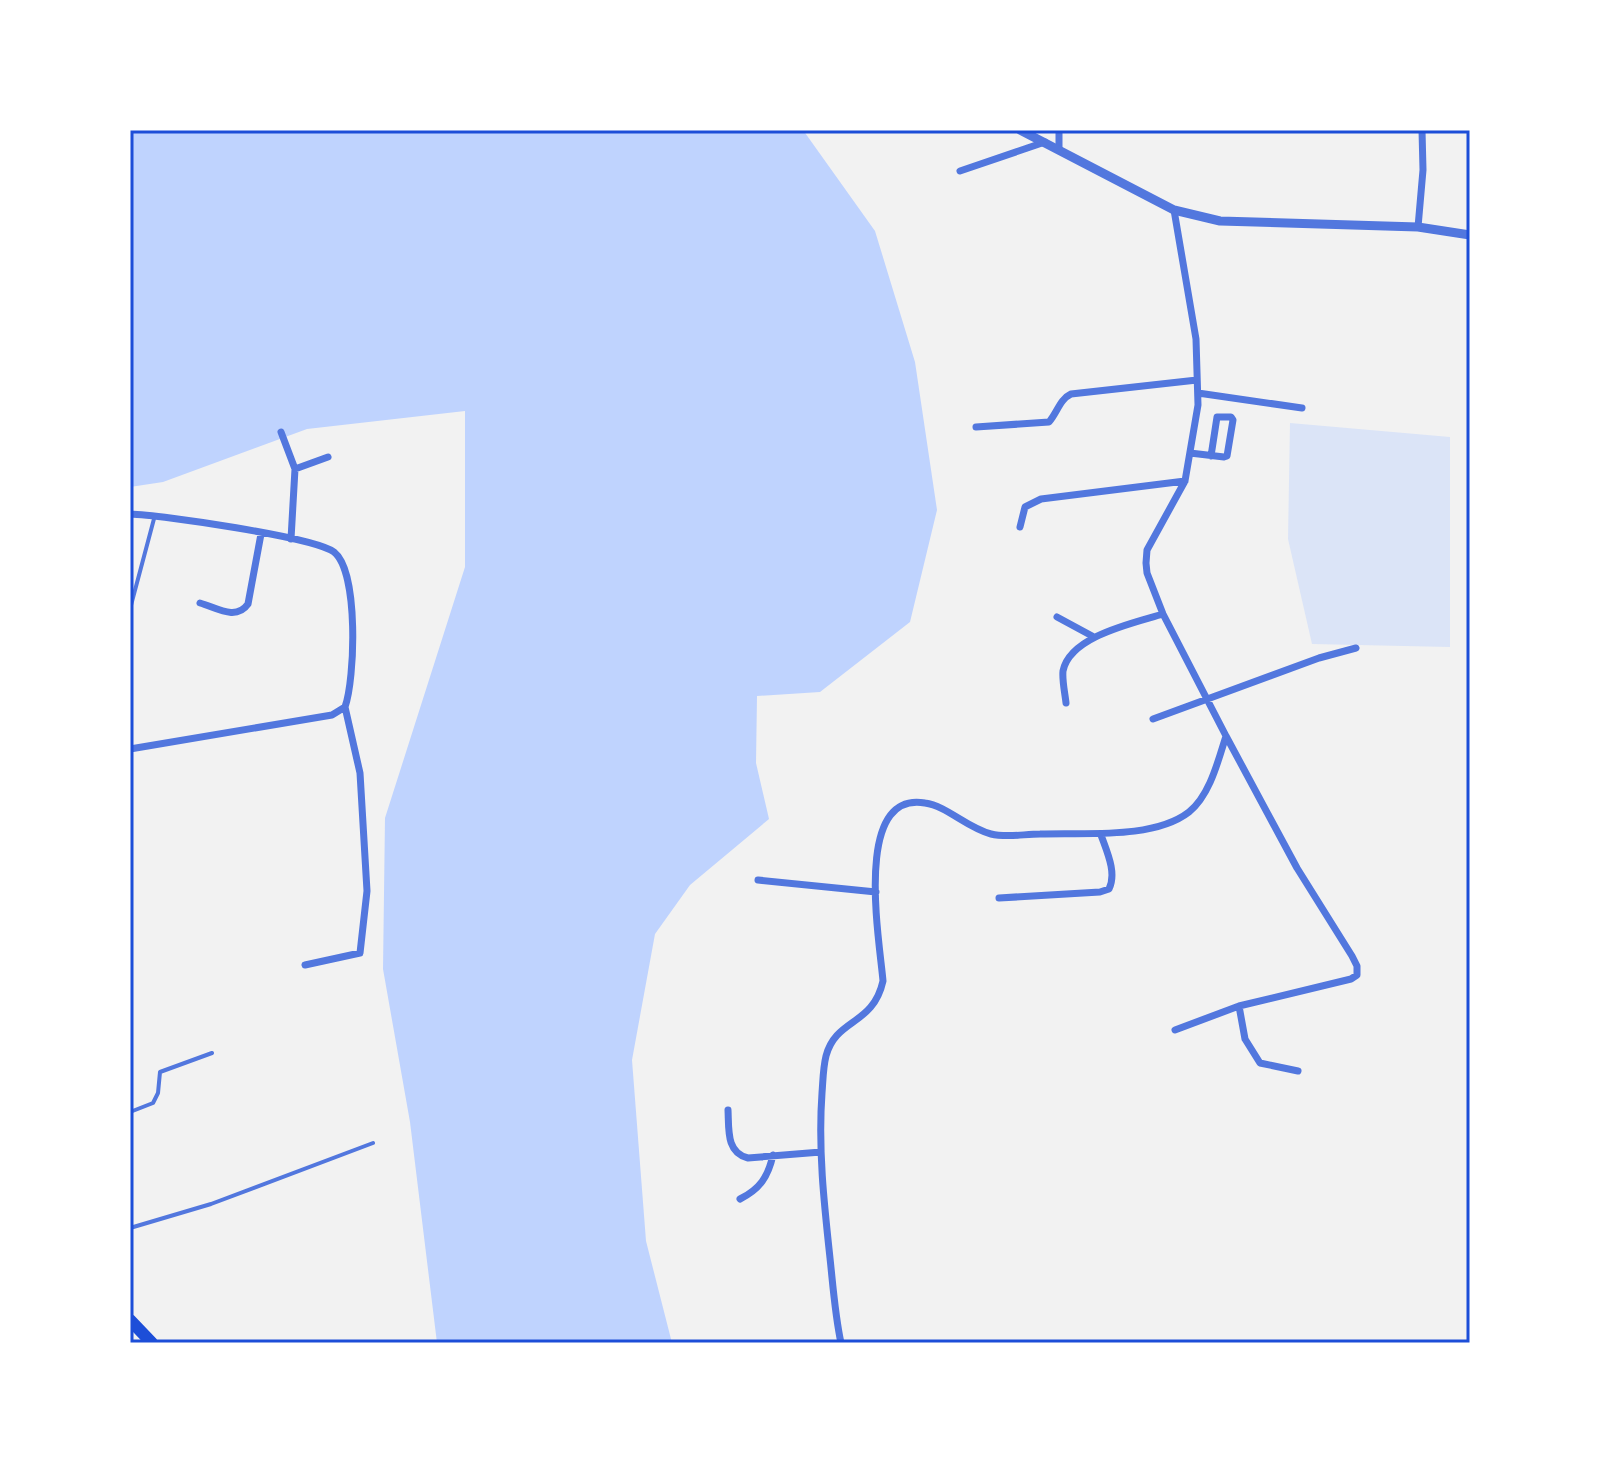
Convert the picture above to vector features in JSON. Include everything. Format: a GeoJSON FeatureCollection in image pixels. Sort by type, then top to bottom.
{"type":"FeatureCollection","features":[{"type":"Feature","properties":{"kind":"main road"},"geometry":{"type":"LineString","coordinates":[[130,1320],[152,1343]]}},
{"type":"Feature","properties":{"kind":"street"},"geometry":{"type":"LineString","coordinates":[[1020,130],[1174,210],[1220,221],[1418,227],[1470,235]]}},
{"type":"Feature","properties":{"kind":"street"},"geometry":{"type":"LineString","coordinates":[[1059,130],[1059,149]]}},
{"type":"Feature","properties":{"kind":"street"},"geometry":{"type":"LineString","coordinates":[[1418,227],[1423,170],[1422,130]]}},
{"type":"Feature","properties":{"kind":"street"},"geometry":{"type":"LineString","coordinates":[[960,171],[1045,142]]}},
{"type":"Feature","properties":{"kind":"street"},"geometry":{"type":"LineString","coordinates":[[1174,210],[1196,339],[1198,405],[1185,481],[1147,550],[1147,573],[1163,614],[1226,736],[1297,868],[1357,966],[1357,975],[1351,979],[1239,1006],[1175,1030]]}},
{"type":"Feature","properties":{"kind":"street"},"geometry":{"type":"LineString","coordinates":[[976,427],[1049,422],[1064,398],[1071,394],[1197,380]]}},
{"type":"Feature","properties":{"kind":"street"},"geometry":{"type":"LineString","coordinates":[[1198,393],[1302,408]]}},
{"type":"Feature","properties":{"kind":"street"},"geometry":{"type":"LineString","coordinates":[[1190,453],[1211,456],[1224,457],[1229,453],[1231,417],[1217,417],[1211,456]]}},
{"type":"Feature","properties":{"kind":"street"},"geometry":{"type":"LineString","coordinates":[[281,432],[295,469],[291,539]]}},
{"type":"Feature","properties":{"kind":"street"},"geometry":{"type":"LineString","coordinates":[[295,469],[328,457]]}},
{"type":"Feature","properties":{"kind":"street"},"geometry":{"type":"LineString","coordinates":[[1020,527],[1025,507],[1041,499],[1185,481]]}},
{"type":"Feature","properties":{"kind":"street"},"geometry":{"type":"LineString","coordinates":[[130,514],[155,515],[291,539],[330,550],[343,565],[350,599],[352,654],[345,707],[360,773],[367,891],[360,953],[305,965]]}},
{"type":"Feature","properties":{"kind":"street"},"geometry":{"type":"LineString","coordinates":[[200,603],[236,614],[243,612],[248,604],[261,534]]}},
{"type":"Feature","properties":{"kind":"street"},"geometry":{"type":"LineString","coordinates":[[1066,703],[1065,667],[1094,637],[1163,614]]}},
{"type":"Feature","properties":{"kind":"street"},"geometry":{"type":"LineString","coordinates":[[1057,617],[1094,637]]}},
{"type":"Feature","properties":{"kind":"street"},"geometry":{"type":"LineString","coordinates":[[1153,719],[1319,658],[1356,648]]}},
{"type":"Feature","properties":{"kind":"street"},"geometry":{"type":"LineString","coordinates":[[130,749],[332,715],[345,707]]}},
{"type":"Feature","properties":{"kind":"street"},"geometry":{"type":"LineString","coordinates":[[841,1343],[825,1215],[820,1119],[826,1055],[832,1041],[874,1006],[880,995],[883,981],[876,892],[878,840],[889,817],[896,810],[922,802],[993,835],[1101,835],[1158,826],[1190,811],[1201,799],[1226,736]]}},
{"type":"Feature","properties":{"kind":"street"},"geometry":{"type":"LineString","coordinates":[[999,898],[1109,889],[1113,873],[1101,835]]}},
{"type":"Feature","properties":{"kind":"street"},"geometry":{"type":"LineString","coordinates":[[758,880],[876,892]]}},
{"type":"Feature","properties":{"kind":"street"},"geometry":{"type":"LineString","coordinates":[[1239,1006],[1245,1039],[1260,1063],[1298,1071]]}},
{"type":"Feature","properties":{"kind":"street"},"geometry":{"type":"LineString","coordinates":[[728,1110],[732,1148],[738,1156],[748,1158],[821,1152]]}},
{"type":"Feature","properties":{"kind":"street"},"geometry":{"type":"LineString","coordinates":[[740,1199],[756,1191],[773,1155]]}},
{"type":"Feature","properties":{"kind":"lane"},"geometry":{"type":"LineString","coordinates":[[130,609],[155,515]]}},
{"type":"Feature","properties":{"kind":"lane"},"geometry":{"type":"LineString","coordinates":[[130,1112],[153,1103],[158,1093],[160,1072],[212,1053]]}},
{"type":"Feature","properties":{"kind":"lane"},"geometry":{"type":"LineString","coordinates":[[130,1228],[211,1204],[373,1143]]}},
{"type":"Feature","properties":{"kind":"shaded area"},"geometry":{"type":"Polygon","coordinates":[[[1290,423],[1450,437],[1450,647],[1312,644],[1288,539],[1290,423]]]}},
{"type":"Feature","properties":{"kind":"water"},"geometry":{"type":"Polygon","coordinates":[[[130,130],[803,130],[875,231],[915,362],[937,510],[910,622],[820,692],[757,696],[756,763],[769,819],[690,885],[655,934],[632,1060],[646,1241],[672,1343],[437,1343],[410,1122],[383,969],[385,818],[465,567],[465,411],[307,429],[163,482],[130,487],[130,130]]]}}]}
